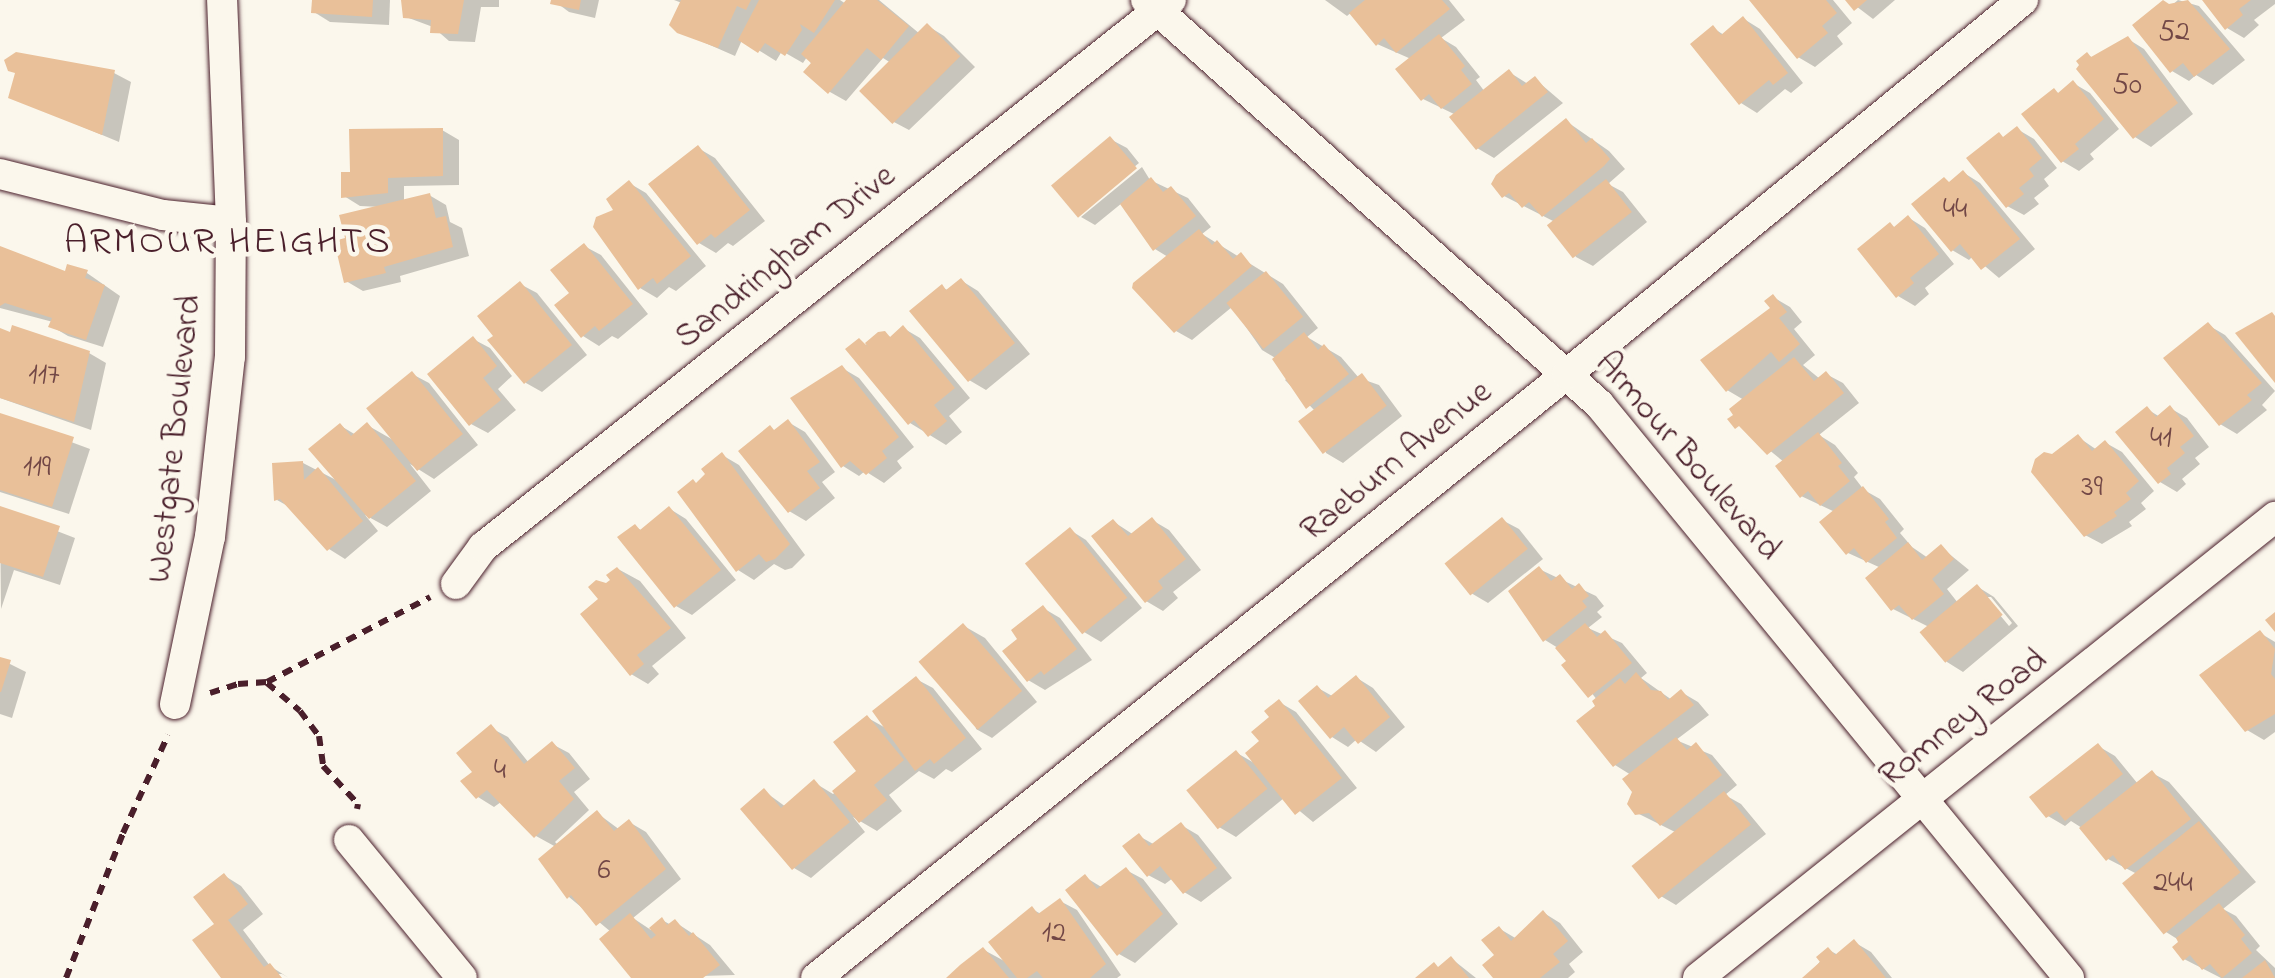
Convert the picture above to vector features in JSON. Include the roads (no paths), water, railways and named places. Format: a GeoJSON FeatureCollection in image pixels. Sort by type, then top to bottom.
{"type":"FeatureCollection","features":[{"type":"Feature","properties":{"kind":"street","name":"Westgate Boulevard"},"geometry":{"type":"LineString","coordinates":[[176,704],[210,538],[230,357],[231,222],[222,0]]}},
{"type":"Feature","properties":{"kind":"street","name":"Raeburn Avenue"},"geometry":{"type":"LineString","coordinates":[[816,978],[1567,374],[2023,0]]}},
{"type":"Feature","properties":{"kind":"street","name":"Armour Boulevard"},"geometry":{"type":"LineString","coordinates":[[1159,3],[1324,162],[1600,404],[2069,978]]}},
{"type":"Feature","properties":{"kind":"street","name":"Sandringham Drive"},"geometry":{"type":"LineString","coordinates":[[456,584],[483,547],[1159,3]]}},
{"type":"Feature","properties":{"kind":"street"},"geometry":{"type":"LineString","coordinates":[[0,174],[163,215],[231,222]]}},
{"type":"Feature","properties":{"kind":"street","name":"Romney Road"},"geometry":{"type":"LineString","coordinates":[[1698,978],[2275,517]]}},
{"type":"Feature","properties":{"kind":"street"},"geometry":{"type":"LineString","coordinates":[[349,840],[462,978]]}},
{"type":"Feature","properties":{"kind":"district","name":"ARMOUR HEIGHTS"},"geometry":{"type":"Point","coordinates":[228,244]}}]}
